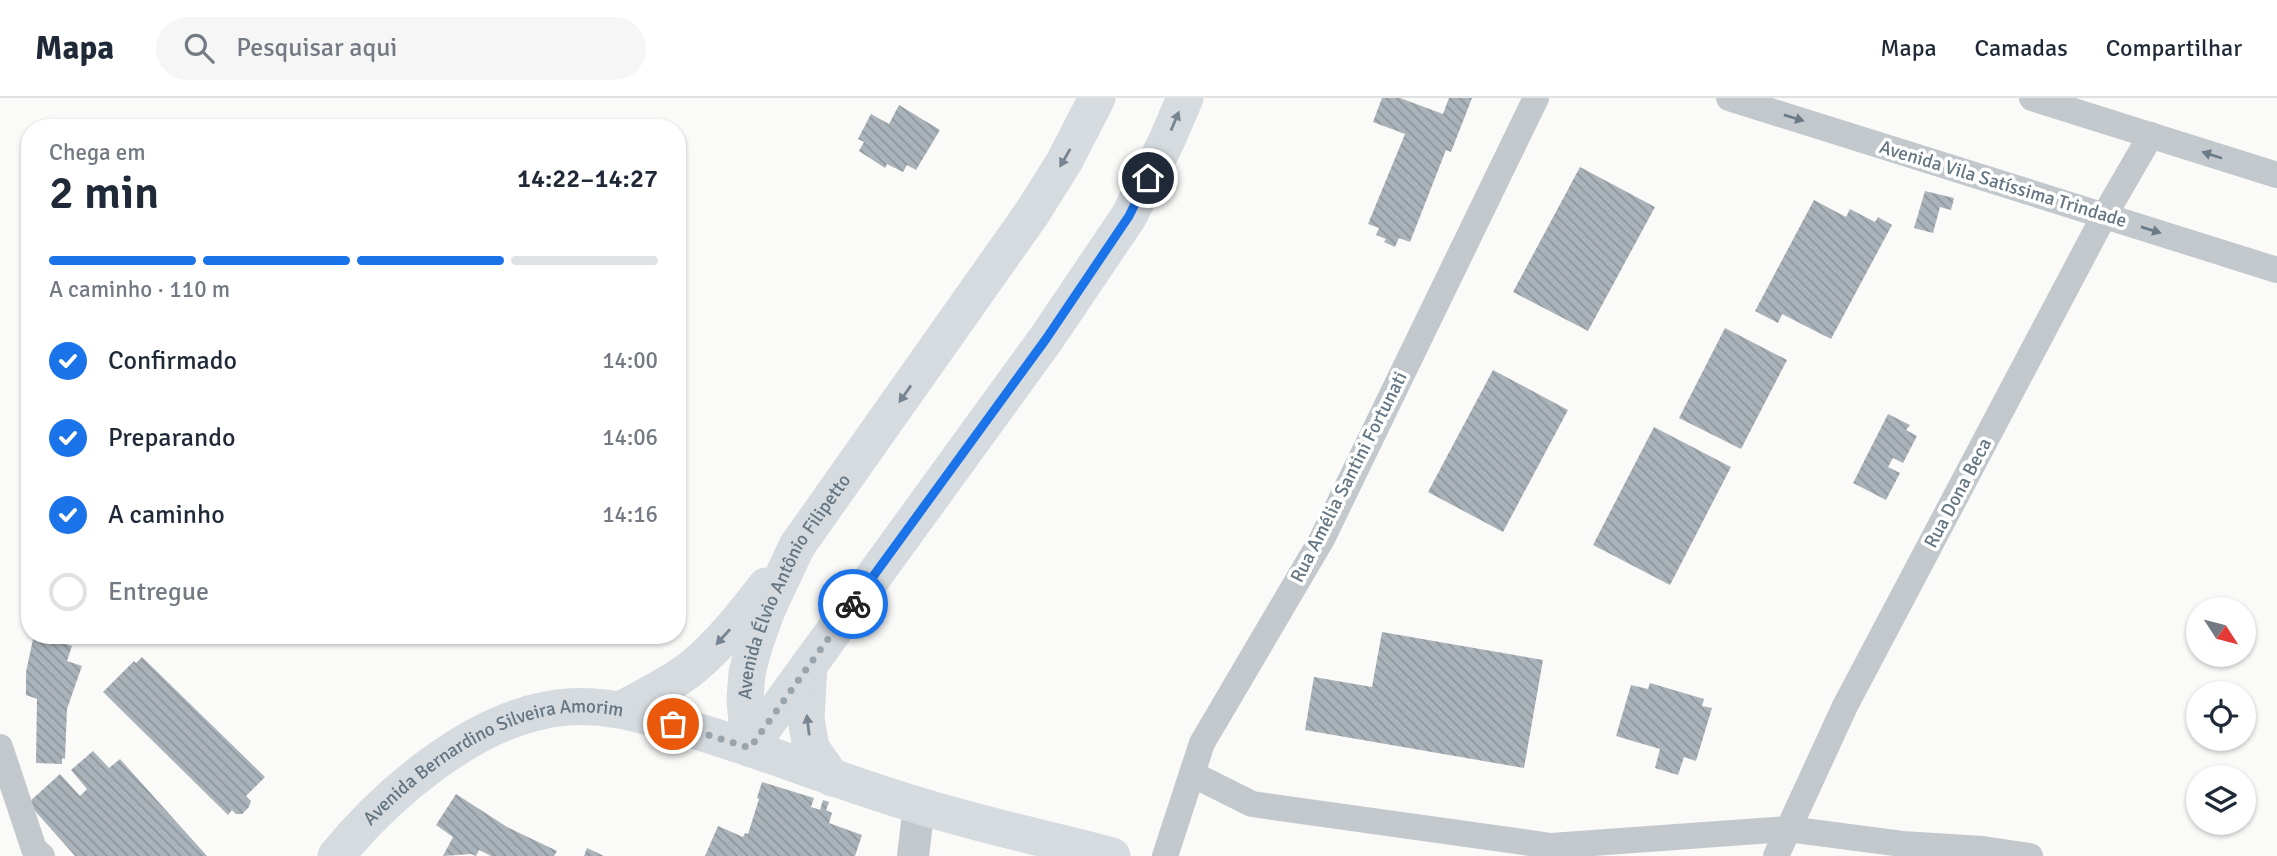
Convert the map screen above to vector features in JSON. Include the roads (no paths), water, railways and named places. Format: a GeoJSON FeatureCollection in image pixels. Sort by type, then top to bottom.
{"type":"FeatureCollection","features":[{"type":"Feature","properties":{"kind":"main road","name":"Avenida Élvio Antônio Filipetto"},"geometry":{"type":"LineString","coordinates":[[750,748],[745,699],[747,673],[767,610],[797,547],[1032,213],[1064,162],[1097,98]]}},
{"type":"Feature","properties":{"kind":"main road","name":"Avenida Élvio Antônio Filipetto"},"geometry":{"type":"LineString","coordinates":[[750,748],[1046,339],[1129,216],[1185,98]]}},
{"type":"Feature","properties":{"kind":"main road"},"geometry":{"type":"LineString","coordinates":[[622,709],[692,667],[715,646],[797,547]]}},
{"type":"Feature","properties":{"kind":"main road"},"geometry":{"type":"LineString","coordinates":[[809,664],[806,719],[811,748],[832,778]]}},
{"type":"Feature","properties":{"kind":"main road","name":"Avenida Bernardino Silveira Amorim"},"geometry":{"type":"LineString","coordinates":[[336,856],[394,793],[448,753],[500,725],[546,710],[585,707],[622,709],[750,748],[919,806],[1112,856]]}},
{"type":"Feature","properties":{"kind":"street","name":"Rua Amélia Santini Fortunati"},"geometry":{"type":"LineString","coordinates":[[1165,856],[1202,743],[1322,538],[1536,98]]}},
{"type":"Feature","properties":{"kind":"street","name":"Avenida Vila Satíssima Trindade"},"geometry":{"type":"LineString","coordinates":[[1729,98],[2277,270]]}},
{"type":"Feature","properties":{"kind":"street"},"geometry":{"type":"LineString","coordinates":[[2032,98],[2277,175]]}},
{"type":"Feature","properties":{"kind":"street","name":"Rua Dona Beca"},"geometry":{"type":"LineString","coordinates":[[1776,856],[1845,706],[2104,216],[2151,135]]}},
{"type":"Feature","properties":{"kind":"street"},"geometry":{"type":"LineString","coordinates":[[0,747],[34,849],[42,856]]}},
{"type":"Feature","properties":{"kind":"street"},"geometry":{"type":"LineString","coordinates":[[1192,774],[1252,804],[1551,846],[1788,830],[2030,856]]}},
{"type":"Feature","properties":{"kind":"street"},"geometry":{"type":"LineString","coordinates":[[912,856],[919,806]]}}]}
